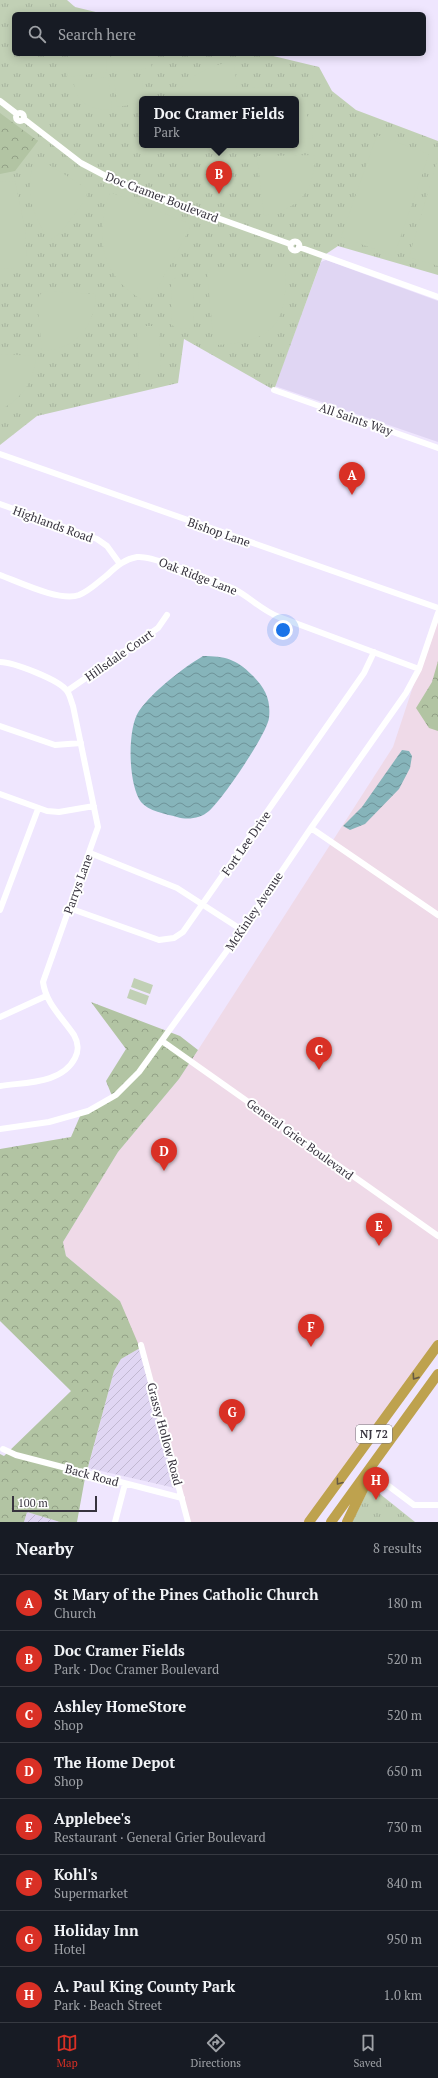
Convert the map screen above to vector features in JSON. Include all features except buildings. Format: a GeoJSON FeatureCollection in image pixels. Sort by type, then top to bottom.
{"type":"FeatureCollection","features":[{"type":"Feature","properties":{"kind":"highway","name":"NJ 72"},"geometry":{"type":"LineString","coordinates":[[309,1522],[438,1345]]}},
{"type":"Feature","properties":{"kind":"highway","name":"NJ 72"},"geometry":{"type":"LineString","coordinates":[[332,1522],[438,1374]]}},
{"type":"Feature","properties":{"kind":"highway"},"geometry":{"type":"LineString","coordinates":[[346,1522],[384,1450]]}},
{"type":"Feature","properties":{"kind":"street","name":"Doc Cramer Boulevard"},"geometry":{"type":"LineString","coordinates":[[0,101],[17,114],[18,121],[24,119],[81,162],[117,182],[290,244],[292,250],[296,250],[299,247],[438,297]]}},
{"type":"Feature","properties":{"kind":"street","name":"All Saints Way"},"geometry":{"type":"LineString","coordinates":[[274,390],[438,448]]}},
{"type":"Feature","properties":{"kind":"street","name":"Bishop Lane"},"geometry":{"type":"LineString","coordinates":[[0,454],[438,608]]}},
{"type":"Feature","properties":{"kind":"street","name":"Highlands Road"},"geometry":{"type":"LineString","coordinates":[[0,504],[97,539],[107,546],[120,564]]}},
{"type":"Feature","properties":{"kind":"street","name":"Oak Ridge Lane"},"geometry":{"type":"LineString","coordinates":[[0,575],[64,597],[77,596],[87,591],[120,564],[137,557],[157,561],[243,593],[268,612],[279,617],[419,668]]}},
{"type":"Feature","properties":{"kind":"street","name":"McKinley Avenue"},"geometry":{"type":"LineString","coordinates":[[0,1129],[63,1119],[100,1105],[125,1087],[162,1041],[242,930],[311,828],[406,693],[419,668],[438,613]]}},
{"type":"Feature","properties":{"kind":"street","name":"Hillsdale Court"},"geometry":{"type":"LineString","coordinates":[[67,691],[158,628],[167,614]]}},
{"type":"Feature","properties":{"kind":"street","name":"Fort Lee Drive"},"geometry":{"type":"LineString","coordinates":[[69,908],[159,940],[174,938],[183,932],[364,673],[374,652]]}},
{"type":"Feature","properties":{"kind":"street"},"geometry":{"type":"LineString","coordinates":[[0,662],[14,664],[52,680],[67,691]]}},
{"type":"Feature","properties":{"kind":"street","name":"Parrys Lane"},"geometry":{"type":"LineString","coordinates":[[46,996],[44,982],[98,827],[73,706],[67,691]]}},
{"type":"Feature","properties":{"kind":"street"},"geometry":{"type":"LineString","coordinates":[[0,726],[55,745],[81,743]]}},
{"type":"Feature","properties":{"kind":"street"},"geometry":{"type":"LineString","coordinates":[[0,794],[38,808],[58,812],[94,806]]}},
{"type":"Feature","properties":{"kind":"street"},"geometry":{"type":"LineString","coordinates":[[0,910],[38,808]]}},
{"type":"Feature","properties":{"kind":"street"},"geometry":{"type":"LineString","coordinates":[[311,828],[438,915]]}},
{"type":"Feature","properties":{"kind":"street"},"geometry":{"type":"LineString","coordinates":[[90,853],[166,882],[242,930]]}},
{"type":"Feature","properties":{"kind":"street"},"geometry":{"type":"LineString","coordinates":[[0,1086],[46,1080],[58,1076],[73,1063],[77,1055],[76,1040],[46,996],[1,1014]]}},
{"type":"Feature","properties":{"kind":"street","name":"General Grier Boulevard"},"geometry":{"type":"LineString","coordinates":[[162,1041],[438,1236]]}},
{"type":"Feature","properties":{"kind":"street","name":"Grassy Hollow Road"},"geometry":{"type":"LineString","coordinates":[[141,1345],[188,1522]]}},
{"type":"Feature","properties":{"kind":"street","name":"Back Road"},"geometry":{"type":"LineString","coordinates":[[3,1449],[16,1455],[182,1498]]}},
{"type":"Feature","properties":{"kind":"street"},"geometry":{"type":"LineString","coordinates":[[115,1522],[125,1484]]}},
{"type":"Feature","properties":{"kind":"street"},"geometry":{"type":"LineString","coordinates":[[386,1484],[414,1505],[438,1505]]}},
{"type":"Feature","properties":{"kind":"shaded area"},"geometry":{"type":"Polygon","coordinates":[[[326,260],[438,301],[438,442],[275,386],[321,262],[326,260]]]}},
{"type":"Feature","properties":{"kind":"shaded area"},"geometry":{"type":"Polygon","coordinates":[[[438,611],[438,1345],[309,1522],[188,1522],[120,1301],[66,1256],[63,1242],[118,1152],[179,1079],[393,747],[438,611]]]}},
{"type":"Feature","properties":{"kind":"shaded area"},"geometry":{"type":"Polygon","coordinates":[[[140,1348],[175,1488],[88,1468],[114,1371],[121,1359],[140,1348]]]}},
{"type":"Feature","properties":{"kind":"shaded area"},"geometry":{"type":"Polygon","coordinates":[[[27,1512],[60,1522],[24,1522],[27,1512]]]}},
{"type":"Feature","properties":{"kind":"green space"},"geometry":{"type":"Polygon","coordinates":[[[0,0],[67,0],[75,7],[96,12],[12,12],[12,56],[273,56],[319,67],[332,91],[356,110],[438,141],[438,275],[338,246],[323,256],[274,390],[184,339],[178,383],[37,416],[0,445],[0,0]]]}},
{"type":"Feature","properties":{"kind":"green space"},"geometry":{"type":"Polygon","coordinates":[[[69,56],[106,56],[107,72],[67,77],[69,56]]]}},
{"type":"Feature","properties":{"kind":"green space"},"geometry":{"type":"Polygon","coordinates":[[[111,56],[149,56],[152,68],[113,72],[111,56]]]}},
{"type":"Feature","properties":{"kind":"green space"},"geometry":{"type":"Polygon","coordinates":[[[234,61],[238,96],[175,96],[185,84],[199,73],[224,63],[234,61]]]}},
{"type":"Feature","properties":{"kind":"green space"},"geometry":{"type":"Polygon","coordinates":[[[108,77],[112,109],[97,109],[80,100],[77,95],[74,80],[108,77]]]}},
{"type":"Feature","properties":{"kind":"green space"},"geometry":{"type":"Polygon","coordinates":[[[114,77],[141,77],[143,89],[139,99],[130,105],[117,106],[114,77]]]}},
{"type":"Feature","properties":{"kind":"green space"},"geometry":{"type":"Polygon","coordinates":[[[252,88],[278,88],[290,96],[252,96],[252,88]]]}},
{"type":"Feature","properties":{"kind":"green space"},"geometry":{"type":"Polygon","coordinates":[[[299,103],[308,117],[313,138],[299,140],[299,103]]]}},
{"type":"Feature","properties":{"kind":"green space"},"geometry":{"type":"Polygon","coordinates":[[[0,113],[38,141],[15,171],[0,174],[0,113]]]}},
{"type":"Feature","properties":{"kind":"green space"},"geometry":{"type":"Polygon","coordinates":[[[377,135],[429,154],[394,256],[341,237],[377,135]]]}},
{"type":"Feature","properties":{"kind":"green space"},"geometry":{"type":"Polygon","coordinates":[[[161,148],[216,148],[161,150],[161,148]]]}},
{"type":"Feature","properties":{"kind":"green space"},"geometry":{"type":"Polygon","coordinates":[[[315,155],[312,179],[303,196],[287,209],[264,216],[257,156],[315,155]]]}},
{"type":"Feature","properties":{"kind":"green space"},"geometry":{"type":"Polygon","coordinates":[[[438,158],[438,266],[409,257],[438,158]]]}},
{"type":"Feature","properties":{"kind":"green space"},"geometry":{"type":"Polygon","coordinates":[[[35,161],[43,161],[86,188],[87,198],[60,233],[49,241],[35,213],[30,193],[30,182],[35,161]]]}},
{"type":"Feature","properties":{"kind":"green space"},"geometry":{"type":"Polygon","coordinates":[[[15,181],[25,229],[27,262],[21,268],[0,269],[0,182],[15,181]]]}},
{"type":"Feature","properties":{"kind":"green space"},"geometry":{"type":"Polygon","coordinates":[[[110,192],[188,223],[190,228],[149,304],[133,294],[120,282],[111,270],[106,257],[103,242],[103,227],[105,210],[110,192]]]}},
{"type":"Feature","properties":{"kind":"green space"},"geometry":{"type":"Polygon","coordinates":[[[212,267],[285,267],[284,303],[279,317],[272,327],[263,335],[250,340],[214,345],[207,271],[212,267]]]}},
{"type":"Feature","properties":{"kind":"green space"},"geometry":{"type":"Polygon","coordinates":[[[177,277],[189,277],[193,280],[194,324],[190,328],[177,329],[172,325],[171,281],[177,277]]]}},
{"type":"Feature","properties":{"kind":"green space"},"geometry":{"type":"Polygon","coordinates":[[[43,291],[96,294],[92,317],[81,334],[73,341],[54,350],[42,351],[37,299],[43,291]]]}},
{"type":"Feature","properties":{"kind":"green space"},"geometry":{"type":"Polygon","coordinates":[[[142,326],[155,326],[159,329],[161,369],[157,374],[144,374],[139,370],[137,332],[142,326]]]}},
{"type":"Feature","properties":{"kind":"green space"},"geometry":{"type":"Polygon","coordinates":[[[0,354],[36,356],[33,373],[26,388],[15,400],[0,410],[0,354]]]}},
{"type":"Feature","properties":{"kind":"green space"},"geometry":{"type":"Polygon","coordinates":[[[438,661],[438,731],[429,728],[416,708],[432,682],[438,661]]]}},
{"type":"Feature","properties":{"kind":"green space"},"geometry":{"type":"Polygon","coordinates":[[[134,978],[153,985],[150,994],[131,987],[134,978]]]}},
{"type":"Feature","properties":{"kind":"green space"},"geometry":{"type":"Polygon","coordinates":[[[130,989],[149,996],[146,1005],[127,998],[130,989]]]}},
{"type":"Feature","properties":{"kind":"green space"},"geometry":{"type":"Polygon","coordinates":[[[91,1002],[180,1036],[198,1050],[179,1079],[118,1152],[63,1242],[66,1256],[120,1301],[140,1348],[121,1359],[114,1371],[85,1478],[77,1522],[60,1522],[27,1512],[24,1522],[0,1522],[0,1454],[4,1456],[71,1391],[0,1321],[0,1149],[71,1137],[81,1114],[112,1096],[106,1081],[126,1049],[91,1002]]]}},
{"type":"Feature","properties":{"kind":"green space"},"geometry":{"type":"Polygon","coordinates":[[[370,1486],[415,1522],[352,1522],[370,1486]]]}},
{"type":"Feature","properties":{"kind":"water"},"geometry":{"type":"Polygon","coordinates":[[[203,656],[218,657],[230,660],[241,665],[252,675],[264,689],[268,699],[269,718],[261,738],[253,752],[215,805],[202,816],[181,818],[148,808],[141,802],[137,794],[131,770],[132,730],[135,719],[145,703],[169,680],[203,656]]]}},
{"type":"Feature","properties":{"kind":"water"},"geometry":{"type":"Polygon","coordinates":[[[402,750],[409,751],[412,756],[410,768],[399,789],[365,824],[350,830],[343,826],[362,807],[402,750]]]}},
{"type":"Feature","properties":{"kind":"place","name":"Doc Cramer Fields"},"geometry":{"type":"Point","coordinates":[219,194]}},
{"type":"Feature","properties":{"kind":"place","name":"St Mary of the Pines Catholic Church"},"geometry":{"type":"Point","coordinates":[352,495]}},
{"type":"Feature","properties":{"kind":"place","name":"Ashley HomeStore"},"geometry":{"type":"Point","coordinates":[319,1070]}},
{"type":"Feature","properties":{"kind":"place","name":"The Home Depot"},"geometry":{"type":"Point","coordinates":[164,1171]}},
{"type":"Feature","properties":{"kind":"place","name":"Applebee's"},"geometry":{"type":"Point","coordinates":[379,1246]}},
{"type":"Feature","properties":{"kind":"place","name":"Kohl's"},"geometry":{"type":"Point","coordinates":[311,1347]}},
{"type":"Feature","properties":{"kind":"place","name":"Holiday Inn"},"geometry":{"type":"Point","coordinates":[232,1432]}},
{"type":"Feature","properties":{"kind":"place","name":"A. Paul King County Park"},"geometry":{"type":"Point","coordinates":[376,1500]}}]}
